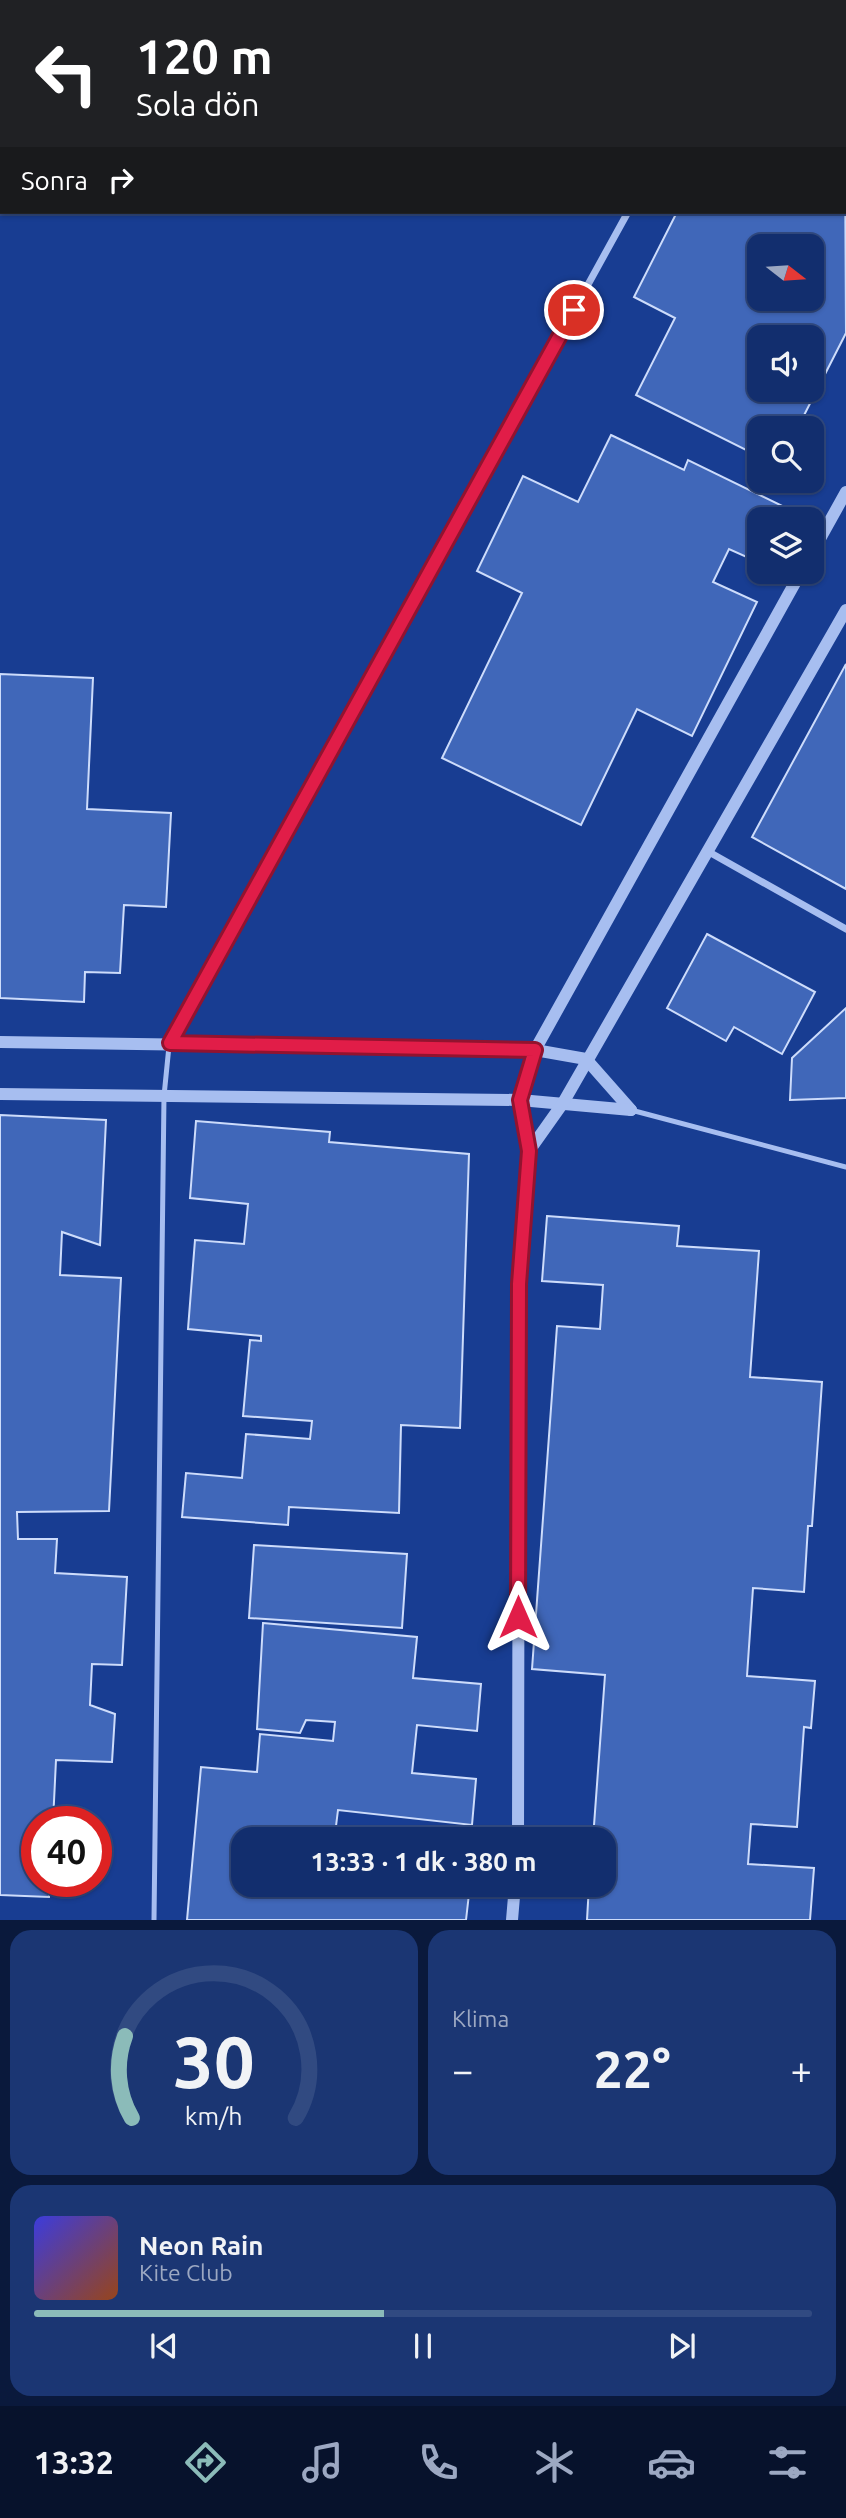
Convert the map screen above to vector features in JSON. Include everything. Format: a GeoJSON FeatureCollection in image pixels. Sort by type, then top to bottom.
{"type":"FeatureCollection","features":[{"type":"Feature","properties":{"kind":"street"},"geometry":{"type":"LineString","coordinates":[[170,1043],[627,214]]}},
{"type":"Feature","properties":{"kind":"street"},"geometry":{"type":"LineString","coordinates":[[824,531],[846,492]]}},
{"type":"Feature","properties":{"kind":"street"},"geometry":{"type":"LineString","coordinates":[[518,1827],[519,1284],[529,1151],[520,1100],[535,1050],[795,584]]}},
{"type":"Feature","properties":{"kind":"street"},"geometry":{"type":"LineString","coordinates":[[529,1151],[563,1103],[846,610]]}},
{"type":"Feature","properties":{"kind":"street"},"geometry":{"type":"LineString","coordinates":[[709,852],[846,929]]}},
{"type":"Feature","properties":{"kind":"street"},"geometry":{"type":"LineString","coordinates":[[0,1042],[535,1050],[586,1059],[631,1110]]}},
{"type":"Feature","properties":{"kind":"street"},"geometry":{"type":"LineString","coordinates":[[0,1094],[520,1100],[631,1110]]}},
{"type":"Feature","properties":{"kind":"street"},"geometry":{"type":"LineString","coordinates":[[512,1920],[514,1897]]}},
{"type":"Feature","properties":{"kind":"lane"},"geometry":{"type":"LineString","coordinates":[[154,1920],[164,1096],[170,1043]]}},
{"type":"Feature","properties":{"kind":"lane"},"geometry":{"type":"LineString","coordinates":[[631,1110],[846,1167]]}},
{"type":"Feature","properties":{"kind":"building"},"geometry":{"type":"Polygon","coordinates":[[[676,214],[845,214],[846,333],[824,376],[824,325],[747,325],[747,402],[811,402],[804,416],[747,416],[747,450],[636,395],[675,318],[634,297],[676,214]]]}},
{"type":"Feature","properties":{"kind":"building"},"geometry":{"type":"Polygon","coordinates":[[[611,435],[684,470],[688,460],[747,489],[747,493],[756,493],[784,507],[747,507],[747,557],[729,549],[713,582],[757,602],[692,736],[637,709],[581,825],[442,758],[522,593],[477,571],[523,476],[578,502],[611,435]]]}},
{"type":"Feature","properties":{"kind":"building"},"geometry":{"type":"Polygon","coordinates":[[[846,664],[846,889],[752,837],[846,664]]]}},
{"type":"Feature","properties":{"kind":"building"},"geometry":{"type":"Polygon","coordinates":[[[0,674],[93,678],[87,809],[171,813],[166,907],[124,905],[120,973],[85,972],[84,1002],[0,998],[0,674]]]}},
{"type":"Feature","properties":{"kind":"building"},"geometry":{"type":"Polygon","coordinates":[[[707,934],[815,992],[782,1054],[734,1027],[726,1041],[667,1008],[707,934]]]}},
{"type":"Feature","properties":{"kind":"building"},"geometry":{"type":"Polygon","coordinates":[[[846,1008],[846,1098],[790,1100],[792,1058],[846,1008]]]}},
{"type":"Feature","properties":{"kind":"building"},"geometry":{"type":"Polygon","coordinates":[[[0,1115],[106,1120],[100,1245],[62,1232],[60,1275],[121,1278],[109,1511],[17,1512],[18,1539],[57,1539],[55,1573],[127,1577],[122,1665],[92,1664],[90,1705],[115,1714],[112,1762],[56,1760],[54,1806],[21,1806],[21,1896],[0,1895],[0,1115]]]}},
{"type":"Feature","properties":{"kind":"building"},"geometry":{"type":"Polygon","coordinates":[[[196,1121],[330,1132],[329,1142],[469,1154],[460,1428],[401,1425],[399,1513],[289,1507],[288,1525],[182,1517],[186,1473],[242,1478],[246,1434],[310,1439],[312,1421],[243,1416],[250,1340],[261,1341],[261,1336],[188,1329],[195,1240],[244,1244],[248,1204],[190,1198],[196,1121]]]}},
{"type":"Feature","properties":{"kind":"building"},"geometry":{"type":"Polygon","coordinates":[[[547,1216],[679,1226],[677,1246],[759,1251],[750,1377],[822,1382],[812,1526],[808,1526],[804,1592],[753,1588],[747,1676],[815,1681],[811,1728],[804,1727],[797,1827],[751,1824],[748,1864],[814,1868],[810,1920],[587,1920],[588,1897],[616,1897],[616,1827],[594,1827],[605,1675],[532,1669],[557,1326],[600,1329],[603,1285],[542,1281],[547,1216]]]}},
{"type":"Feature","properties":{"kind":"building"},"geometry":{"type":"Polygon","coordinates":[[[254,1545],[407,1554],[402,1628],[249,1618],[254,1545]]]}},
{"type":"Feature","properties":{"kind":"building"},"geometry":{"type":"Polygon","coordinates":[[[263,1623],[417,1637],[413,1678],[481,1684],[477,1731],[417,1725],[412,1773],[476,1779],[472,1825],[338,1810],[336,1826],[346,1827],[231,1827],[231,1897],[469,1897],[466,1920],[187,1920],[201,1767],[257,1772],[260,1734],[333,1741],[335,1722],[306,1720],[300,1733],[257,1729],[263,1623]]]}},
{"type":"Feature","properties":{"kind":"route"},"geometry":{"type":"LineString","coordinates":[[518,1617],[519,1284],[529,1151],[520,1100],[535,1050],[170,1043],[574,310]]}}]}
